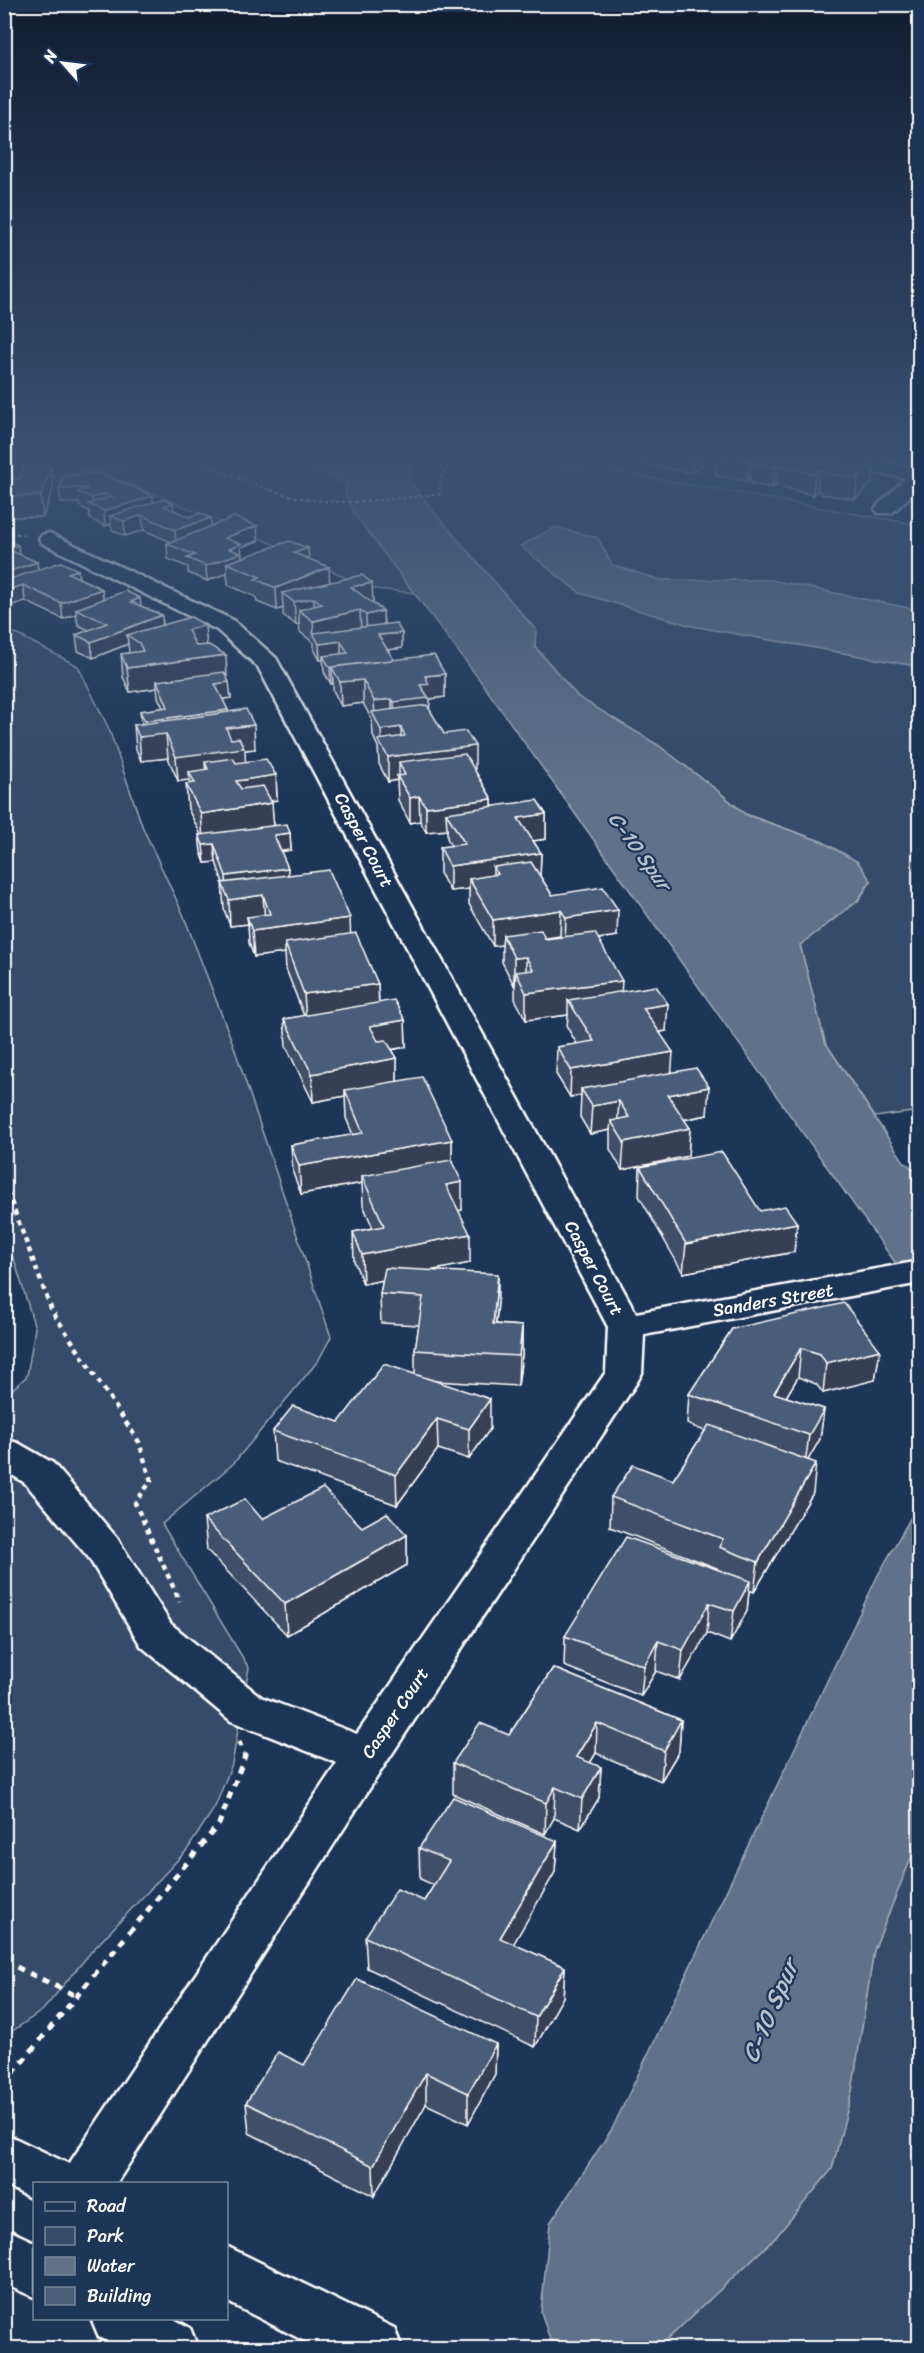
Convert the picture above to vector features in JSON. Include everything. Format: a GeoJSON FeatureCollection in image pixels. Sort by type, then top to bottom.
{"type":"FeatureCollection","features":[{"type":"Feature","properties":{"kind":"street","name":"Casper Court"},"geometry":{"type":"LineString","coordinates":[[87,2182],[366,1756],[624,1373],[626,1327],[268,663],[225,625],[114,571]]}},
{"type":"Feature","properties":{"kind":"street","name":"Sanders Street"},"geometry":{"type":"LineString","coordinates":[[626,1327],[912,1274]]}},
{"type":"Feature","properties":{"kind":"street"},"geometry":{"type":"LineString","coordinates":[[4,1452],[39,1473],[103,1548],[156,1635],[246,1709],[366,1756]]}},
{"type":"Feature","properties":{"kind":"street"},"geometry":{"type":"LineString","coordinates":[[4,2157],[52,2182]]}},
{"type":"Feature","properties":{"kind":"street"},"geometry":{"type":"LineString","coordinates":[[228,2273],[374,2349]]}},
{"type":"Feature","properties":{"kind":"street"},"geometry":{"type":"LineString","coordinates":[[120,2320],[170,2349]]}},
{"type":"Feature","properties":{"kind":"path"},"geometry":{"type":"LineString","coordinates":[[4,1961],[76,1996]]}},
{"type":"Feature","properties":{"kind":"green space"},"geometry":{"type":"Polygon","coordinates":[[[332,571],[919,571],[919,1111],[875,1117],[825,1042],[800,945],[858,901],[871,881],[823,842],[745,814],[658,745],[578,697],[535,646],[414,593],[366,588],[332,571]]]}},
{"type":"Feature","properties":{"kind":"green space"},"geometry":{"type":"Polygon","coordinates":[[[5,628],[78,666],[109,729],[143,828],[183,914],[233,1044],[331,1337],[318,1361],[233,1464],[162,1524],[249,1668],[232,1764],[215,1807],[187,1850],[91,1952],[43,2010],[5,2036],[4,1397],[27,1376],[35,1328],[15,1262],[4,1242],[5,628]]]}},
{"type":"Feature","properties":{"kind":"green space"},"geometry":{"type":"Polygon","coordinates":[[[919,1838],[919,2348],[658,2348],[775,2238],[832,2169],[852,2090],[874,1950],[919,1838]]]}},
{"type":"Feature","properties":{"kind":"water","name":"C-10 Spur"},"geometry":{"type":"Polygon","coordinates":[[[397,571],[485,571],[536,630],[535,647],[578,697],[658,745],[745,814],[823,842],[858,862],[871,881],[857,901],[800,945],[825,1042],[904,1162],[919,1173],[919,1296],[479,679],[397,571]]]}},
{"type":"Feature","properties":{"kind":"water"},"geometry":{"type":"Polygon","coordinates":[[[552,571],[631,571],[661,580],[771,580],[919,610],[919,669],[915,666],[692,626],[580,593],[552,571]]]}},
{"type":"Feature","properties":{"kind":"water","name":"C-10 Spur"},"geometry":{"type":"Polygon","coordinates":[[[919,1503],[919,1838],[874,1950],[852,2091],[832,2169],[775,2238],[658,2348],[575,2348],[550,2340],[541,2312],[550,2223],[612,2129],[878,1575],[919,1503]]]}},
{"type":"Feature","properties":{"kind":"building"},"geometry":{"type":"Polygon","coordinates":[[[35,571],[75,571],[68,573],[102,589],[61,603],[23,585],[4,591],[4,581],[35,571]]]}},
{"type":"Feature","properties":{"kind":"building"},"geometry":{"type":"Polygon","coordinates":[[[245,571],[319,571],[276,588],[255,579],[260,577],[245,571]]]}},
{"type":"Feature","properties":{"kind":"building"},"geometry":{"type":"Polygon","coordinates":[[[362,575],[372,583],[351,587],[383,611],[366,615],[360,610],[313,621],[299,610],[322,604],[314,598],[294,602],[282,593],[362,575]]]}},
{"type":"Feature","properties":{"kind":"building"},"geometry":{"type":"Polygon","coordinates":[[[125,591],[140,598],[131,602],[162,615],[91,642],[76,635],[107,623],[76,609],[125,591]]]}},
{"type":"Feature","properties":{"kind":"building"},"geometry":{"type":"Polygon","coordinates":[[[191,617],[205,625],[188,630],[196,646],[209,645],[226,655],[127,668],[121,654],[143,651],[139,643],[127,635],[191,617]]]}},
{"type":"Feature","properties":{"kind":"building"},"geometry":{"type":"Polygon","coordinates":[[[396,623],[402,633],[378,635],[394,660],[332,668],[323,656],[348,653],[341,641],[319,644],[313,633],[396,623]]]}},
{"type":"Feature","properties":{"kind":"building"},"geometry":{"type":"Polygon","coordinates":[[[434,655],[445,674],[425,676],[429,684],[420,685],[429,698],[394,702],[392,699],[374,701],[363,680],[340,682],[332,667],[434,655]]]}},
{"type":"Feature","properties":{"kind":"building"},"geometry":{"type":"Polygon","coordinates":[[[224,672],[229,682],[215,684],[228,710],[145,721],[140,711],[168,707],[157,681],[224,672]]]}},
{"type":"Feature","properties":{"kind":"building"},"geometry":{"type":"Polygon","coordinates":[[[427,705],[444,734],[466,731],[475,746],[388,757],[378,740],[405,736],[401,727],[381,730],[372,712],[427,705]]]}},
{"type":"Feature","properties":{"kind":"building"},"geometry":{"type":"Polygon","coordinates":[[[246,709],[254,725],[226,728],[231,739],[239,738],[244,748],[176,757],[166,734],[139,737],[134,725],[216,714],[246,709]]]}},
{"type":"Feature","properties":{"kind":"building"},"geometry":{"type":"Polygon","coordinates":[[[465,754],[492,799],[426,807],[419,796],[410,798],[397,776],[405,775],[399,762],[465,754]]]}},
{"type":"Feature","properties":{"kind":"building"},"geometry":{"type":"Polygon","coordinates":[[[233,758],[236,763],[266,759],[276,775],[236,781],[241,789],[263,786],[272,803],[201,814],[186,784],[195,783],[189,772],[208,769],[205,762],[233,758]]]}},
{"type":"Feature","properties":{"kind":"building"},"geometry":{"type":"Polygon","coordinates":[[[537,800],[546,814],[518,818],[541,853],[450,866],[440,847],[465,844],[446,813],[537,800]]]}},
{"type":"Feature","properties":{"kind":"building"},"geometry":{"type":"Polygon","coordinates":[[[287,824],[290,833],[274,835],[288,868],[226,876],[214,844],[203,845],[199,835],[287,824]]]}},
{"type":"Feature","properties":{"kind":"building"},"geometry":{"type":"Polygon","coordinates":[[[531,862],[552,895],[603,887],[618,910],[566,918],[561,910],[493,920],[469,879],[498,874],[493,867],[531,862]]]}},
{"type":"Feature","properties":{"kind":"building"},"geometry":{"type":"Polygon","coordinates":[[[329,870],[350,918],[252,931],[247,917],[270,914],[263,895],[229,900],[222,883],[329,870]]]}},
{"type":"Feature","properties":{"kind":"building"},"geometry":{"type":"Polygon","coordinates":[[[541,930],[545,939],[595,933],[622,981],[526,993],[516,972],[533,970],[526,957],[514,958],[503,935],[541,930]]]}},
{"type":"Feature","properties":{"kind":"building"},"geometry":{"type":"Polygon","coordinates":[[[356,933],[378,984],[304,994],[285,943],[356,933]]]}},
{"type":"Feature","properties":{"kind":"building"},"geometry":{"type":"Polygon","coordinates":[[[656,986],[668,1004],[643,1008],[673,1052],[571,1070],[557,1047],[594,1041],[568,1000],[656,986]]]}},
{"type":"Feature","properties":{"kind":"building"},"geometry":{"type":"Polygon","coordinates":[[[394,1000],[405,1020],[370,1026],[378,1041],[386,1040],[397,1058],[312,1074],[284,1019],[394,1000]]]}},
{"type":"Feature","properties":{"kind":"building"},"geometry":{"type":"Polygon","coordinates":[[[696,1068],[709,1087],[668,1095],[690,1128],[624,1142],[611,1121],[629,1117],[619,1101],[592,1106],[581,1089],[696,1068]]]}},
{"type":"Feature","properties":{"kind":"building"},"geometry":{"type":"Polygon","coordinates":[[[422,1077],[452,1140],[299,1166],[291,1145],[363,1133],[345,1090],[422,1077]]]}},
{"type":"Feature","properties":{"kind":"building"},"geometry":{"type":"Polygon","coordinates":[[[722,1152],[760,1211],[785,1206],[797,1223],[686,1244],[640,1167],[722,1152]]]}},
{"type":"Feature","properties":{"kind":"building"},"geometry":{"type":"Polygon","coordinates":[[[451,1160],[462,1182],[446,1185],[470,1234],[362,1255],[353,1232],[384,1226],[362,1176],[451,1160]]]}},
{"type":"Feature","properties":{"kind":"building"},"geometry":{"type":"Polygon","coordinates":[[[385,1268],[498,1274],[493,1324],[522,1326],[519,1356],[415,1350],[423,1297],[380,1294],[385,1268]]]}},
{"type":"Feature","properties":{"kind":"building"},"geometry":{"type":"Polygon","coordinates":[[[844,1303],[880,1350],[826,1363],[820,1354],[801,1348],[774,1393],[824,1409],[809,1435],[689,1394],[732,1329],[844,1303]]]}},
{"type":"Feature","properties":{"kind":"building"},"geometry":{"type":"Polygon","coordinates":[[[384,1364],[490,1399],[469,1429],[437,1419],[396,1475],[273,1431],[293,1406],[339,1422],[384,1364]]]}},
{"type":"Feature","properties":{"kind":"building"},"geometry":{"type":"Polygon","coordinates":[[[709,1425],[816,1463],[758,1562],[719,1547],[723,1539],[611,1497],[633,1465],[673,1480],[709,1425]]]}},
{"type":"Feature","properties":{"kind":"building"},"geometry":{"type":"Polygon","coordinates":[[[323,1488],[362,1527],[387,1513],[407,1535],[285,1604],[204,1519],[245,1499],[262,1519],[323,1488]]]}},
{"type":"Feature","properties":{"kind":"building"},"geometry":{"type":"Polygon","coordinates":[[[626,1537],[750,1581],[734,1611],[709,1603],[683,1650],[658,1641],[644,1666],[565,1636],[626,1537]]]}},
{"type":"Feature","properties":{"kind":"building"},"geometry":{"type":"Polygon","coordinates":[[[553,1668],[681,1720],[664,1751],[597,1723],[576,1757],[601,1767],[582,1799],[555,1787],[546,1803],[453,1763],[480,1723],[509,1735],[553,1668]]]}},
{"type":"Feature","properties":{"kind":"building"},"geometry":{"type":"Polygon","coordinates":[[[453,1797],[557,1841],[500,1938],[565,1967],[536,2017],[365,1937],[397,1889],[424,1901],[449,1861],[419,1848],[453,1797]]]}},
{"type":"Feature","properties":{"kind":"building"},"geometry":{"type":"Polygon","coordinates":[[[357,1979],[496,2044],[468,2093],[426,2073],[373,2166],[246,2103],[278,2052],[304,2065],[357,1979]]]}}]}
